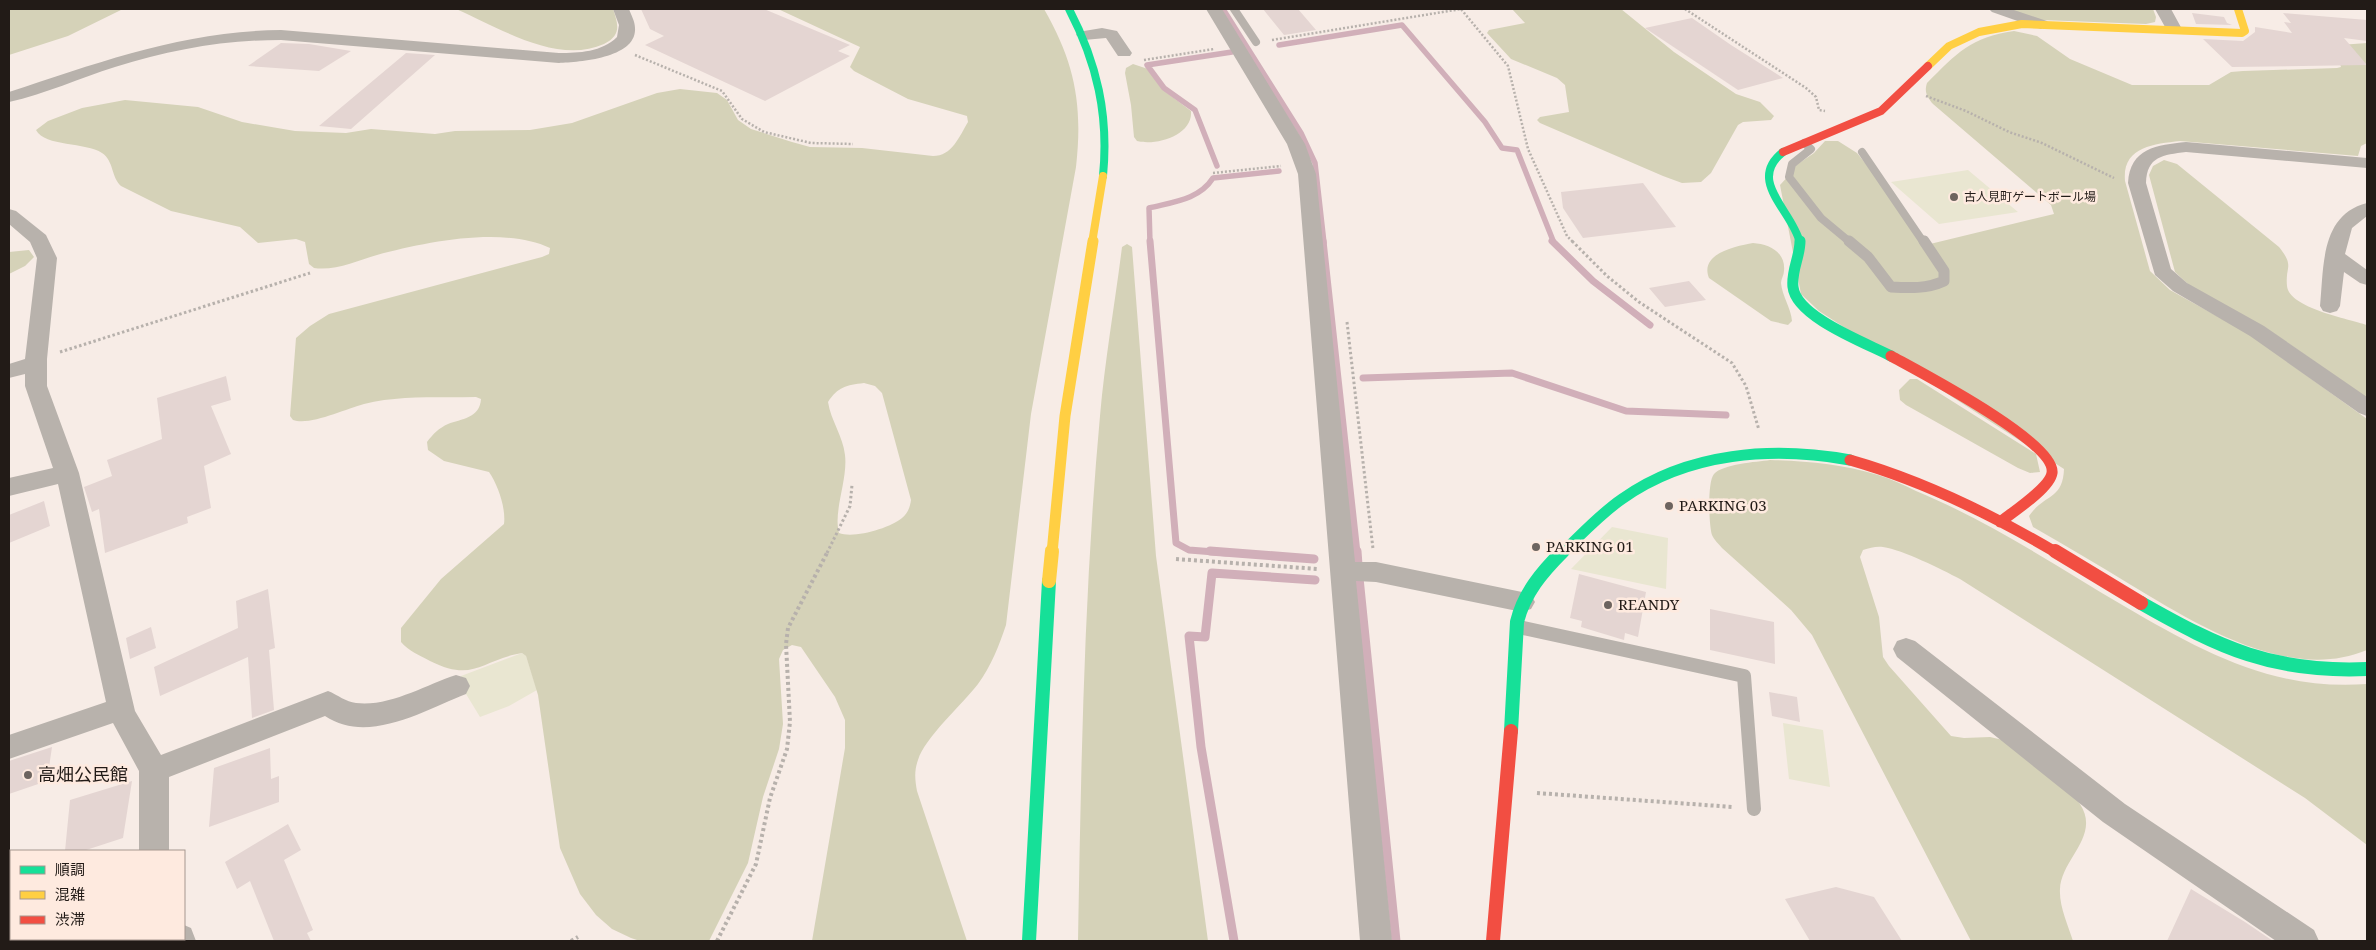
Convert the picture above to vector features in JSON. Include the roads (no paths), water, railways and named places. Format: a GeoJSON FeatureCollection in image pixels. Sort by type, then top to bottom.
{"type":"FeatureCollection","features":[{"type":"Feature","properties":{"kind":"street"},"geometry":{"type":"LineString","coordinates":[[9,97],[171,47],[240,35],[281,35],[559,58],[588,56],[614,47],[627,34],[621,9]]}},
{"type":"Feature","properties":{"kind":"street"},"geometry":{"type":"LineString","coordinates":[[1029,941],[1044,654],[1060,464],[1066,414],[1100,198],[1106,136],[1105,106],[1100,79],[1084,35],[1068,9]]}},
{"type":"Feature","properties":{"kind":"street"},"geometry":{"type":"LineString","coordinates":[[1214,9],[1246,44],[1294,139],[1304,164],[1376,941]]}},
{"type":"Feature","properties":{"kind":"street"},"geometry":{"type":"LineString","coordinates":[[1997,9],[2041,24]]}},
{"type":"Feature","properties":{"kind":"street"},"geometry":{"type":"LineString","coordinates":[[2163,9],[2175,31]]}},
{"type":"Feature","properties":{"kind":"street"},"geometry":{"type":"LineString","coordinates":[[2000,522],[2011,511],[2044,489],[2052,480],[2053,467],[2045,454],[2031,441],[1965,398],[1813,314],[1800,304],[1793,294],[1790,283],[1799,262],[1801,250],[1799,237],[1794,224],[1772,192],[1767,181],[1766,170],[1771,161],[1780,153],[1881,111],[1949,46],[1962,38],[1999,27],[2041,24],[2242,33],[2245,31],[2238,9]]}},
{"type":"Feature","properties":{"kind":"street"},"geometry":{"type":"LineString","coordinates":[[1084,35],[1102,32],[1111,34],[1124,53]]}},
{"type":"Feature","properties":{"kind":"street"},"geometry":{"type":"LineString","coordinates":[[2367,163],[2186,147],[2167,149],[2151,154],[2141,162],[2136,172],[2137,183],[2162,271],[2180,287],[2257,331],[2367,408]]}},
{"type":"Feature","properties":{"kind":"street"},"geometry":{"type":"LineString","coordinates":[[2330,306],[2339,230],[2346,220],[2367,209]]}},
{"type":"Feature","properties":{"kind":"street"},"geometry":{"type":"LineString","coordinates":[[9,215],[39,239],[47,258],[36,362],[36,386],[39,400],[67,473],[120,709],[127,725],[154,770],[154,850]]}},
{"type":"Feature","properties":{"kind":"street"},"geometry":{"type":"LineString","coordinates":[[2335,256],[2367,279]]}},
{"type":"Feature","properties":{"kind":"street"},"geometry":{"type":"LineString","coordinates":[[9,371],[36,362]]}},
{"type":"Feature","properties":{"kind":"street"},"geometry":{"type":"LineString","coordinates":[[1493,941],[1507,790],[1519,614],[1532,586],[1588,526],[1616,502],[1649,482],[1686,467],[1726,456],[1764,450],[1804,451],[1880,466],[1919,480],[2000,522],[2181,627],[2228,650],[2278,666],[2326,673],[2367,669]]}},
{"type":"Feature","properties":{"kind":"street"},"geometry":{"type":"LineString","coordinates":[[9,486],[67,473]]}},
{"type":"Feature","properties":{"kind":"street"},"geometry":{"type":"LineString","coordinates":[[1343,571],[1376,572],[1519,614]]}},
{"type":"Feature","properties":{"kind":"street"},"geometry":{"type":"LineString","coordinates":[[1906,649],[2114,813],[2303,941]]}},
{"type":"Feature","properties":{"kind":"street"},"geometry":{"type":"LineString","coordinates":[[154,770],[328,703],[337,712],[350,716],[366,716],[384,713],[456,686]]}},
{"type":"Feature","properties":{"kind":"street"},"geometry":{"type":"LineString","coordinates":[[9,747],[120,709]]}},
{"type":"Feature","properties":{"kind":"lane"},"geometry":{"type":"LineString","coordinates":[[1234,9],[1246,44]]}},
{"type":"Feature","properties":{"kind":"lane"},"geometry":{"type":"LineString","coordinates":[[1804,143],[1811,149],[1791,164],[1788,170],[1789,177],[1821,218],[1868,257],[1891,287],[1908,288],[1939,284],[1944,281],[1944,271],[1862,152]]}},
{"type":"Feature","properties":{"kind":"lane"},"geometry":{"type":"LineString","coordinates":[[1519,614],[1744,676],[1754,809]]}},
{"type":"Feature","properties":{"kind":"waterway"},"geometry":{"type":"LineString","coordinates":[[1223,9],[1301,133],[1315,163],[1324,243]]}},
{"type":"Feature","properties":{"kind":"waterway"},"geometry":{"type":"LineString","coordinates":[[1279,45],[1402,25],[1485,122],[1502,148],[1517,150],[1554,243]]}},
{"type":"Feature","properties":{"kind":"waterway"},"geometry":{"type":"LineString","coordinates":[[1217,166],[1195,110],[1164,88],[1147,65],[1232,52]]}},
{"type":"Feature","properties":{"kind":"waterway"},"geometry":{"type":"LineString","coordinates":[[1150,243],[1149,208],[1193,196],[1213,178],[1279,171]]}},
{"type":"Feature","properties":{"kind":"waterway"},"geometry":{"type":"LineString","coordinates":[[1150,241],[1176,543],[1189,550],[1227,553]]}},
{"type":"Feature","properties":{"kind":"waterway"},"geometry":{"type":"LineString","coordinates":[[1323,241],[1357,553]]}},
{"type":"Feature","properties":{"kind":"waterway"},"geometry":{"type":"LineString","coordinates":[[1554,243],[1593,281],[1650,325]]}},
{"type":"Feature","properties":{"kind":"waterway"},"geometry":{"type":"LineString","coordinates":[[1363,378],[1512,373],[1626,411],[1726,415]]}},
{"type":"Feature","properties":{"kind":"waterway"},"geometry":{"type":"LineString","coordinates":[[1210,551],[1314,559]]}},
{"type":"Feature","properties":{"kind":"waterway"},"geometry":{"type":"LineString","coordinates":[[1357,551],[1358,565]]}},
{"type":"Feature","properties":{"kind":"waterway"},"geometry":{"type":"LineString","coordinates":[[1234,941],[1201,747],[1189,636],[1205,637],[1212,573],[1315,580]]}},
{"type":"Feature","properties":{"kind":"waterway"},"geometry":{"type":"LineString","coordinates":[[1359,578],[1396,941]]}},
{"type":"Feature","properties":{"kind":"place","name":"古人見町ゲートボール場"},"geometry":{"type":"Point","coordinates":[1954,197]}},
{"type":"Feature","properties":{"kind":"place","name":"PARKING 03"},"geometry":{"type":"Point","coordinates":[1669,506]}},
{"type":"Feature","properties":{"kind":"place","name":"PARKING 01"},"geometry":{"type":"Point","coordinates":[1536,547]}},
{"type":"Feature","properties":{"kind":"place","name":"REANDY"},"geometry":{"type":"Point","coordinates":[1608,605]}},
{"type":"Feature","properties":{"kind":"place","name":"高畑公民館"},"geometry":{"type":"Point","coordinates":[28,775]}}]}
